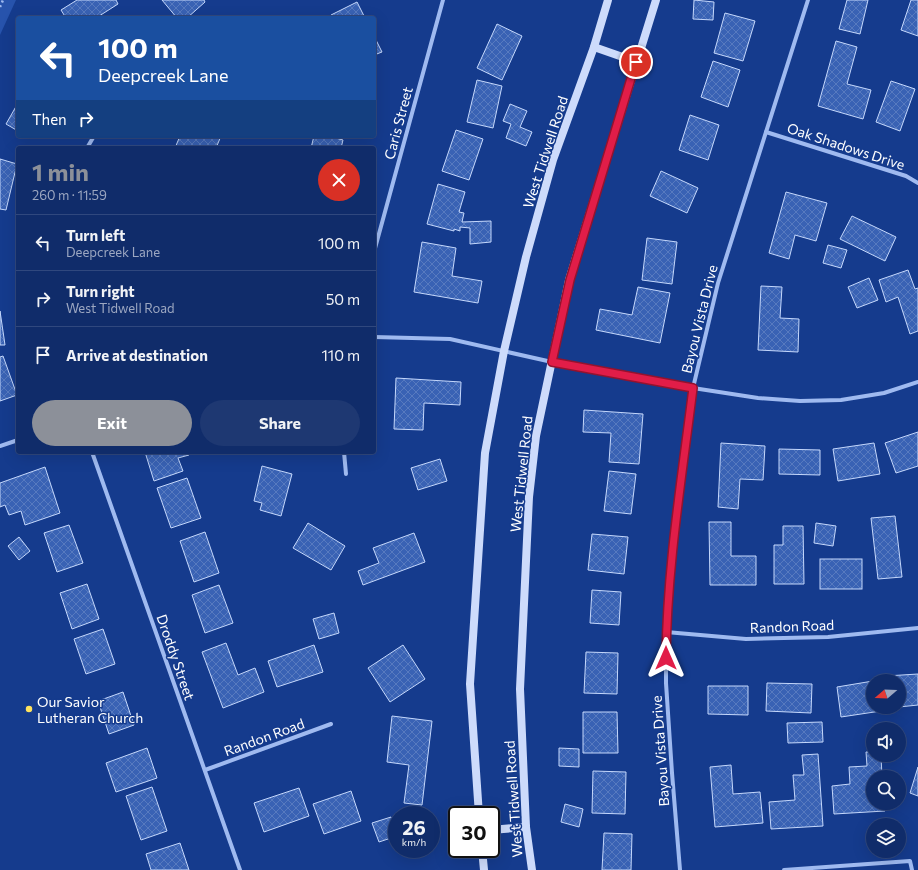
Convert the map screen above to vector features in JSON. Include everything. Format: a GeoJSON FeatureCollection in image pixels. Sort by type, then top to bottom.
{"type":"FeatureCollection","features":[{"type":"Feature","properties":{"kind":"main road","name":"West Tidwell Road"},"geometry":{"type":"LineString","coordinates":[[478,806],[470,684],[485,453],[504,351],[526,257],[554,160],[594,47],[608,0]]}},
{"type":"Feature","properties":{"kind":"main road","name":"West Tidwell Road"},"geometry":{"type":"LineString","coordinates":[[532,870],[526,827],[520,689],[529,497],[536,436],[570,280],[656,0]]}},
{"type":"Feature","properties":{"kind":"main road"},"geometry":{"type":"LineString","coordinates":[[594,47],[636,62]]}},
{"type":"Feature","properties":{"kind":"main road"},"geometry":{"type":"LineString","coordinates":[[500,829],[526,827]]}},
{"type":"Feature","properties":{"kind":"main road"},"geometry":{"type":"LineString","coordinates":[[483,858],[484,870]]}},
{"type":"Feature","properties":{"kind":"street","name":"Caris Street"},"geometry":{"type":"LineString","coordinates":[[376,245],[443,0]]}},
{"type":"Feature","properties":{"kind":"street","name":"Bayou Vista Drive"},"geometry":{"type":"LineString","coordinates":[[680,870],[666,683],[666,632],[671,571],[693,388],[718,283],[808,0]]}},
{"type":"Feature","properties":{"kind":"street","name":"Oak Shadows Drive"},"geometry":{"type":"LineString","coordinates":[[766,132],[906,176],[918,183]]}},
{"type":"Feature","properties":{"kind":"street"},"geometry":{"type":"LineString","coordinates":[[376,337],[450,339],[552,362],[693,388],[758,398],[800,401],[841,400],[884,393],[918,382]]}},
{"type":"Feature","properties":{"kind":"street"},"geometry":{"type":"LineString","coordinates":[[0,446],[16,441]]}},
{"type":"Feature","properties":{"kind":"street","name":"Droddy Street"},"geometry":{"type":"LineString","coordinates":[[93,454],[240,870]]}},
{"type":"Feature","properties":{"kind":"street"},"geometry":{"type":"LineString","coordinates":[[344,454],[346,474]]}},
{"type":"Feature","properties":{"kind":"street","name":"Randon Road"},"geometry":{"type":"LineString","coordinates":[[666,632],[746,639],[828,637],[918,628]]}},
{"type":"Feature","properties":{"kind":"street","name":"Randon Road"},"geometry":{"type":"LineString","coordinates":[[204,770],[331,724]]}},
{"type":"Feature","properties":{"kind":"street"},"geometry":{"type":"LineString","coordinates":[[784,870],[910,861],[912,870]]}},
{"type":"Feature","properties":{"kind":"path"},"geometry":{"type":"LineString","coordinates":[[0,8],[3,0]]}},
{"type":"Feature","properties":{"kind":"shaded area"},"geometry":{"type":"Polygon","coordinates":[[[0,0],[16,0],[0,35],[0,0]]]}},
{"type":"Feature","properties":{"kind":"building"},"geometry":{"type":"Polygon","coordinates":[[[77,0],[116,0],[118,4],[99,16],[65,16],[61,10],[77,0]]]}},
{"type":"Feature","properties":{"kind":"building"},"geometry":{"type":"Polygon","coordinates":[[[162,0],[204,0],[205,2],[189,16],[175,16],[162,0]]]}},
{"type":"Feature","properties":{"kind":"building"},"geometry":{"type":"Polygon","coordinates":[[[694,0],[714,2],[713,20],[693,19],[694,0]]]}},
{"type":"Feature","properties":{"kind":"building"},"geometry":{"type":"Polygon","coordinates":[[[847,0],[868,0],[860,34],[839,29],[847,0]]]}},
{"type":"Feature","properties":{"kind":"building"},"geometry":{"type":"Polygon","coordinates":[[[911,0],[918,0],[918,36],[901,30],[911,0]]]}},
{"type":"Feature","properties":{"kind":"building"},"geometry":{"type":"Polygon","coordinates":[[[357,2],[364,16],[332,16],[331,15],[357,2]]]}},
{"type":"Feature","properties":{"kind":"building"},"geometry":{"type":"Polygon","coordinates":[[[725,13],[755,21],[743,61],[714,53],[725,13]]]}},
{"type":"Feature","properties":{"kind":"building"},"geometry":{"type":"Polygon","coordinates":[[[497,24],[522,36],[502,80],[477,68],[497,24]]]}},
{"type":"Feature","properties":{"kind":"building"},"geometry":{"type":"Polygon","coordinates":[[[376,40],[382,52],[376,54],[376,40]]]}},
{"type":"Feature","properties":{"kind":"building"},"geometry":{"type":"Polygon","coordinates":[[[836,41],[857,47],[847,84],[871,90],[863,119],[818,106],[836,41]]]}},
{"type":"Feature","properties":{"kind":"building"},"geometry":{"type":"Polygon","coordinates":[[[713,61],[740,70],[728,107],[701,97],[713,61]]]}},
{"type":"Feature","properties":{"kind":"building"},"geometry":{"type":"Polygon","coordinates":[[[477,80],[502,86],[493,128],[467,122],[477,80]]]}},
{"type":"Feature","properties":{"kind":"building"},"geometry":{"type":"Polygon","coordinates":[[[891,81],[915,89],[900,131],[876,122],[891,81]]]}},
{"type":"Feature","properties":{"kind":"building"},"geometry":{"type":"Polygon","coordinates":[[[510,104],[527,111],[520,127],[532,132],[526,146],[506,138],[511,124],[503,121],[510,104]]]}},
{"type":"Feature","properties":{"kind":"building"},"geometry":{"type":"Polygon","coordinates":[[[16,106],[16,130],[6,124],[16,106]]]}},
{"type":"Feature","properties":{"kind":"building"},"geometry":{"type":"Polygon","coordinates":[[[690,115],[719,125],[708,160],[679,150],[690,115]]]}},
{"type":"Feature","properties":{"kind":"building"},"geometry":{"type":"Polygon","coordinates":[[[456,130],[483,139],[469,180],[442,171],[456,130]]]}},
{"type":"Feature","properties":{"kind":"building"},"geometry":{"type":"Polygon","coordinates":[[[179,138],[220,138],[217,146],[176,146],[179,138]]]}},
{"type":"Feature","properties":{"kind":"building"},"geometry":{"type":"Polygon","coordinates":[[[314,138],[336,138],[343,140],[342,146],[312,146],[314,138]]]}},
{"type":"Feature","properties":{"kind":"building"},"geometry":{"type":"Polygon","coordinates":[[[0,159],[16,164],[16,168],[6,210],[0,209],[0,159]]]}},
{"type":"Feature","properties":{"kind":"building"},"geometry":{"type":"Polygon","coordinates":[[[661,171],[698,188],[687,213],[650,196],[661,171]]]}},
{"type":"Feature","properties":{"kind":"building"},"geometry":{"type":"Polygon","coordinates":[[[438,184],[465,192],[459,212],[464,213],[462,222],[491,221],[491,242],[470,244],[470,228],[460,227],[460,231],[454,229],[454,231],[427,224],[438,184]]]}},
{"type":"Feature","properties":{"kind":"building"},"geometry":{"type":"Polygon","coordinates":[[[786,192],[827,203],[816,241],[795,235],[789,259],[769,253],[786,192]]]}},
{"type":"Feature","properties":{"kind":"building"},"geometry":{"type":"Polygon","coordinates":[[[852,216],[896,237],[885,261],[840,239],[852,216]]]}},
{"type":"Feature","properties":{"kind":"building"},"geometry":{"type":"Polygon","coordinates":[[[647,238],[677,242],[672,284],[642,280],[647,238]]]}},
{"type":"Feature","properties":{"kind":"building"},"geometry":{"type":"Polygon","coordinates":[[[422,242],[456,248],[452,276],[482,281],[478,303],[414,292],[422,242]]]}},
{"type":"Feature","properties":{"kind":"building"},"geometry":{"type":"Polygon","coordinates":[[[828,245],[847,250],[841,268],[823,263],[828,245]]]}},
{"type":"Feature","properties":{"kind":"building"},"geometry":{"type":"Polygon","coordinates":[[[908,270],[915,289],[918,288],[918,331],[910,334],[898,297],[886,302],[879,280],[908,270]]]}},
{"type":"Feature","properties":{"kind":"building"},"geometry":{"type":"Polygon","coordinates":[[[869,278],[878,300],[857,308],[848,287],[869,278]]]}},
{"type":"Feature","properties":{"kind":"building"},"geometry":{"type":"Polygon","coordinates":[[[761,286],[782,287],[780,318],[799,319],[798,352],[758,350],[761,286]]]}},
{"type":"Feature","properties":{"kind":"building"},"geometry":{"type":"Polygon","coordinates":[[[638,287],[670,293],[660,343],[596,330],[600,309],[632,315],[638,287]]]}},
{"type":"Feature","properties":{"kind":"building"},"geometry":{"type":"Polygon","coordinates":[[[0,311],[5,345],[0,345],[0,311]]]}},
{"type":"Feature","properties":{"kind":"building"},"geometry":{"type":"Polygon","coordinates":[[[3,356],[16,395],[0,401],[0,357],[3,356]]]}},
{"type":"Feature","properties":{"kind":"building"},"geometry":{"type":"Polygon","coordinates":[[[396,378],[461,382],[460,405],[424,403],[423,430],[394,429],[396,378]]]}},
{"type":"Feature","properties":{"kind":"building"},"geometry":{"type":"Polygon","coordinates":[[[584,410],[643,414],[639,464],[609,462],[611,433],[583,432],[584,410]]]}},
{"type":"Feature","properties":{"kind":"building"},"geometry":{"type":"Polygon","coordinates":[[[918,432],[918,466],[896,473],[885,443],[918,432]]]}},
{"type":"Feature","properties":{"kind":"building"},"geometry":{"type":"Polygon","coordinates":[[[721,443],[765,446],[763,480],[740,479],[738,509],[718,507],[721,443]]]}},
{"type":"Feature","properties":{"kind":"building"},"geometry":{"type":"Polygon","coordinates":[[[874,443],[880,474],[838,481],[833,449],[874,443]]]}},
{"type":"Feature","properties":{"kind":"building"},"geometry":{"type":"Polygon","coordinates":[[[779,449],[820,450],[820,475],[779,474],[779,449]]]}},
{"type":"Feature","properties":{"kind":"building"},"geometry":{"type":"Polygon","coordinates":[[[146,454],[189,454],[178,458],[183,471],[154,481],[146,454]]]}},
{"type":"Feature","properties":{"kind":"building"},"geometry":{"type":"Polygon","coordinates":[[[440,459],[447,481],[418,490],[411,468],[440,459]]]}},
{"type":"Feature","properties":{"kind":"building"},"geometry":{"type":"Polygon","coordinates":[[[262,466],[292,474],[281,516],[260,510],[262,503],[254,501],[262,466]]]}},
{"type":"Feature","properties":{"kind":"building"},"geometry":{"type":"Polygon","coordinates":[[[45,467],[60,513],[25,525],[21,511],[9,515],[5,505],[0,507],[0,483],[45,467]]]}},
{"type":"Feature","properties":{"kind":"building"},"geometry":{"type":"Polygon","coordinates":[[[609,471],[636,474],[631,514],[604,511],[609,471]]]}},
{"type":"Feature","properties":{"kind":"building"},"geometry":{"type":"Polygon","coordinates":[[[187,478],[201,518],[171,528],[157,488],[187,478]]]}},
{"type":"Feature","properties":{"kind":"building"},"geometry":{"type":"Polygon","coordinates":[[[895,516],[902,577],[878,579],[871,518],[895,516]]]}},
{"type":"Feature","properties":{"kind":"building"},"geometry":{"type":"Polygon","coordinates":[[[709,522],[731,522],[731,556],[756,556],[756,585],[710,585],[709,522]]]}},
{"type":"Feature","properties":{"kind":"building"},"geometry":{"type":"Polygon","coordinates":[[[308,523],[345,546],[331,570],[293,548],[308,523]]]}},
{"type":"Feature","properties":{"kind":"building"},"geometry":{"type":"Polygon","coordinates":[[[816,523],[836,526],[833,546],[814,543],[816,523]]]}},
{"type":"Feature","properties":{"kind":"building"},"geometry":{"type":"Polygon","coordinates":[[[69,525],[83,563],[57,572],[44,533],[69,525]]]}},
{"type":"Feature","properties":{"kind":"building"},"geometry":{"type":"Polygon","coordinates":[[[783,526],[803,526],[804,584],[774,584],[774,545],[783,545],[783,526]]]}},
{"type":"Feature","properties":{"kind":"building"},"geometry":{"type":"Polygon","coordinates":[[[205,532],[219,573],[194,582],[180,541],[205,532]]]}},
{"type":"Feature","properties":{"kind":"building"},"geometry":{"type":"Polygon","coordinates":[[[414,533],[425,562],[363,585],[358,571],[379,563],[373,548],[414,533]]]}},
{"type":"Feature","properties":{"kind":"building"},"geometry":{"type":"Polygon","coordinates":[[[592,534],[628,537],[624,574],[588,570],[592,534]]]}},
{"type":"Feature","properties":{"kind":"building"},"geometry":{"type":"Polygon","coordinates":[[[19,537],[30,551],[19,560],[8,546],[19,537]]]}},
{"type":"Feature","properties":{"kind":"building"},"geometry":{"type":"Polygon","coordinates":[[[820,559],[862,559],[862,589],[820,589],[820,559]]]}},
{"type":"Feature","properties":{"kind":"building"},"geometry":{"type":"Polygon","coordinates":[[[87,584],[99,619],[72,629],[60,593],[87,584]]]}},
{"type":"Feature","properties":{"kind":"building"},"geometry":{"type":"Polygon","coordinates":[[[219,585],[233,623],[205,633],[192,595],[219,585]]]}},
{"type":"Feature","properties":{"kind":"building"},"geometry":{"type":"Polygon","coordinates":[[[592,590],[621,592],[619,625],[590,623],[592,590]]]}},
{"type":"Feature","properties":{"kind":"building"},"geometry":{"type":"Polygon","coordinates":[[[334,613],[339,633],[319,639],[313,619],[334,613]]]}},
{"type":"Feature","properties":{"kind":"building"},"geometry":{"type":"Polygon","coordinates":[[[103,629],[115,664],[86,674],[74,639],[103,629]]]}},
{"type":"Feature","properties":{"kind":"building"},"geometry":{"type":"Polygon","coordinates":[[[226,643],[238,675],[255,668],[264,692],[223,708],[202,652],[226,643]]]}},
{"type":"Feature","properties":{"kind":"building"},"geometry":{"type":"Polygon","coordinates":[[[314,645],[323,672],[277,687],[268,661],[314,645]]]}},
{"type":"Feature","properties":{"kind":"building"},"geometry":{"type":"Polygon","coordinates":[[[403,645],[425,679],[390,702],[368,668],[403,645]]]}},
{"type":"Feature","properties":{"kind":"building"},"geometry":{"type":"Polygon","coordinates":[[[586,652],[618,653],[617,694],[584,693],[586,652]]]}},
{"type":"Feature","properties":{"kind":"building"},"geometry":{"type":"Polygon","coordinates":[[[918,674],[918,705],[906,706],[906,675],[918,674]]]}},
{"type":"Feature","properties":{"kind":"building"},"geometry":{"type":"Polygon","coordinates":[[[866,682],[866,713],[841,717],[837,687],[866,682]]]}},
{"type":"Feature","properties":{"kind":"building"},"geometry":{"type":"Polygon","coordinates":[[[767,683],[812,684],[811,713],[766,711],[767,683]]]}},
{"type":"Feature","properties":{"kind":"building"},"geometry":{"type":"Polygon","coordinates":[[[708,686],[748,686],[748,715],[708,714],[708,686]]]}},
{"type":"Feature","properties":{"kind":"building"},"geometry":{"type":"Polygon","coordinates":[[[123,692],[134,725],[109,734],[98,701],[123,692]]]}},
{"type":"Feature","properties":{"kind":"building"},"geometry":{"type":"Polygon","coordinates":[[[583,712],[617,712],[618,753],[583,753],[583,712]]]}},
{"type":"Feature","properties":{"kind":"building"},"geometry":{"type":"Polygon","coordinates":[[[392,716],[432,721],[422,805],[404,803],[409,765],[387,762],[392,716]]]}},
{"type":"Feature","properties":{"kind":"building"},"geometry":{"type":"Polygon","coordinates":[[[822,722],[823,742],[788,743],[787,723],[822,722]]]}},
{"type":"Feature","properties":{"kind":"building"},"geometry":{"type":"Polygon","coordinates":[[[147,748],[157,778],[116,792],[106,763],[147,748]]]}},
{"type":"Feature","properties":{"kind":"building"},"geometry":{"type":"Polygon","coordinates":[[[559,748],[579,749],[579,767],[559,766],[559,748]]]}},
{"type":"Feature","properties":{"kind":"building"},"geometry":{"type":"Polygon","coordinates":[[[818,754],[823,826],[771,829],[769,802],[795,800],[793,775],[804,775],[802,755],[818,754]]]}},
{"type":"Feature","properties":{"kind":"building"},"geometry":{"type":"Polygon","coordinates":[[[867,762],[881,762],[882,770],[866,770],[866,810],[885,811],[834,814],[832,786],[850,784],[849,767],[867,766],[867,762]]]}},
{"type":"Feature","properties":{"kind":"building"},"geometry":{"type":"Polygon","coordinates":[[[731,765],[733,794],[760,792],[763,823],[715,827],[710,767],[731,765]]]}},
{"type":"Feature","properties":{"kind":"building"},"geometry":{"type":"Polygon","coordinates":[[[918,767],[918,796],[910,793],[918,767]]]}},
{"type":"Feature","properties":{"kind":"building"},"geometry":{"type":"Polygon","coordinates":[[[593,771],[626,772],[625,814],[592,813],[593,771]]]}},
{"type":"Feature","properties":{"kind":"building"},"geometry":{"type":"Polygon","coordinates":[[[152,787],[167,831],[141,840],[126,796],[152,787]]]}},
{"type":"Feature","properties":{"kind":"building"},"geometry":{"type":"Polygon","coordinates":[[[299,788],[309,816],[264,832],[254,803],[299,788]]]}},
{"type":"Feature","properties":{"kind":"building"},"geometry":{"type":"Polygon","coordinates":[[[351,791],[361,821],[324,834],[313,804],[351,791]]]}},
{"type":"Feature","properties":{"kind":"building"},"geometry":{"type":"Polygon","coordinates":[[[565,804],[583,809],[579,827],[561,822],[565,804]]]}},
{"type":"Feature","properties":{"kind":"building"},"geometry":{"type":"Polygon","coordinates":[[[388,818],[388,839],[379,842],[372,823],[388,818]]]}},
{"type":"Feature","properties":{"kind":"building"},"geometry":{"type":"Polygon","coordinates":[[[604,833],[632,834],[631,870],[602,870],[604,833]]]}},
{"type":"Feature","properties":{"kind":"building"},"geometry":{"type":"Polygon","coordinates":[[[180,843],[189,870],[151,870],[146,854],[180,843]]]}},
{"type":"Feature","properties":{"kind":"place","name":"Our Savior Lutheran Church"},"geometry":{"type":"Point","coordinates":[29,709]}},
{"type":"Feature","properties":{"kind":"route"},"geometry":{"type":"LineString","coordinates":[[636,62],[570,280],[552,362],[693,388],[671,571],[666,632],[666,658]]}}]}
